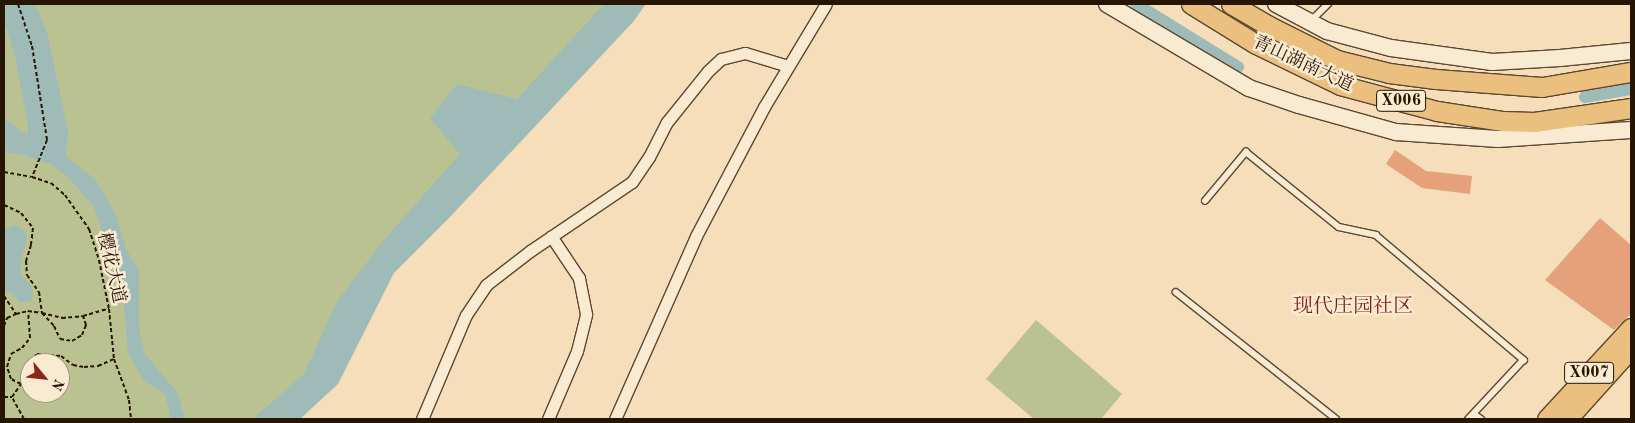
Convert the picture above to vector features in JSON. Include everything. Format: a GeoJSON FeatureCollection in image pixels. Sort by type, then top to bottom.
{"type":"FeatureCollection","features":[{"type":"Feature","properties":{"kind":"main road"},"geometry":{"type":"LineString","coordinates":[[1107,4],[1249,88],[1299,105],[1396,132],[1631,130]]}},
{"type":"Feature","properties":{"kind":"main road","name":"青山湖南大道"},"geometry":{"type":"LineString","coordinates":[[1191,4],[1256,44],[1340,85],[1504,130],[1534,122],[1631,108]]}},
{"type":"Feature","properties":{"kind":"main road","name":"青山湖南大道"},"geometry":{"type":"LineString","coordinates":[[1231,4],[1269,26],[1337,60],[1389,73],[1436,79],[1542,87],[1631,72]]}},
{"type":"Feature","properties":{"kind":"main road"},"geometry":{"type":"LineString","coordinates":[[1276,4],[1327,31],[1391,48],[1492,62],[1631,51]]}},
{"type":"Feature","properties":{"kind":"main road","name":"X007"},"geometry":{"type":"LineString","coordinates":[[1547,419],[1631,328]]}},
{"type":"Feature","properties":{"kind":"main road"},"geometry":{"type":"LineString","coordinates":[[1567,419],[1631,348]]}},
{"type":"Feature","properties":{"kind":"street"},"geometry":{"type":"LineString","coordinates":[[615,419],[696,236],[764,107],[826,4]]}},
{"type":"Feature","properties":{"kind":"street"},"geometry":{"type":"LineString","coordinates":[[422,419],[466,315],[486,285],[551,236],[632,182],[649,156],[667,122],[708,71],[721,59],[744,53],[788,66]]}},
{"type":"Feature","properties":{"kind":"street"},"geometry":{"type":"LineString","coordinates":[[548,419],[576,351],[586,314],[579,278],[551,236]]}},
{"type":"Feature","properties":{"kind":"lane"},"geometry":{"type":"LineString","coordinates":[[1310,22],[1328,4]]}},
{"type":"Feature","properties":{"kind":"lane"},"geometry":{"type":"LineString","coordinates":[[1205,201],[1246,152],[1339,227],[1376,235],[1524,360],[1469,419]]}},
{"type":"Feature","properties":{"kind":"lane"},"geometry":{"type":"LineString","coordinates":[[1176,292],[1336,419]]}},
{"type":"Feature","properties":{"kind":"lane"},"geometry":{"type":"LineString","coordinates":[[1474,414],[1481,419]]}},
{"type":"Feature","properties":{"kind":"path"},"geometry":{"type":"LineString","coordinates":[[18,4],[32,46],[47,140],[32,177]]}},
{"type":"Feature","properties":{"kind":"path","name":"樱花大道"},"geometry":{"type":"LineString","coordinates":[[4,172],[32,177],[51,183],[65,195],[89,229],[99,260],[108,309],[114,359],[129,400],[131,419]]}},
{"type":"Feature","properties":{"kind":"path"},"geometry":{"type":"LineString","coordinates":[[4,204],[22,213],[33,228],[31,245],[26,261],[27,275],[39,292],[42,313],[54,326],[60,338],[72,341],[82,335],[86,325],[83,316]]}},
{"type":"Feature","properties":{"kind":"path"},"geometry":{"type":"LineString","coordinates":[[4,296],[16,314]]}},
{"type":"Feature","properties":{"kind":"path"},"geometry":{"type":"LineString","coordinates":[[4,320],[28,311],[62,318],[83,316],[108,309]]}},
{"type":"Feature","properties":{"kind":"path"},"geometry":{"type":"LineString","coordinates":[[12,397],[20,384],[11,379],[7,367],[11,354],[22,348],[30,338],[28,311]]}},
{"type":"Feature","properties":{"kind":"path"},"geometry":{"type":"LineString","coordinates":[[4,326],[7,318]]}},
{"type":"Feature","properties":{"kind":"path"},"geometry":{"type":"LineString","coordinates":[[70,362],[84,367],[98,366],[114,359]]}},
{"type":"Feature","properties":{"kind":"path"},"geometry":{"type":"LineString","coordinates":[[4,397],[12,397]]}},
{"type":"Feature","properties":{"kind":"path"},"geometry":{"type":"LineString","coordinates":[[12,397],[24,419]]}},
{"type":"Feature","properties":{"kind":"green space"},"geometry":{"type":"Polygon","coordinates":[[[4,4],[633,4],[376,267],[280,419],[4,419],[4,4]]]}},
{"type":"Feature","properties":{"kind":"green space"},"geometry":{"type":"Polygon","coordinates":[[[1036,320],[1122,394],[1101,419],[1034,419],[986,379],[1036,320]]]}},
{"type":"Feature","properties":{"kind":"water"},"geometry":{"type":"Polygon","coordinates":[[[604,4],[646,4],[633,22],[450,217],[394,273],[338,384],[300,419],[253,419],[304,374],[336,303],[383,241],[460,154],[430,118],[457,84],[517,99],[604,4]]]}},
{"type":"Feature","properties":{"kind":"water"},"geometry":{"type":"Polygon","coordinates":[[[4,118],[34,141],[60,152],[95,179],[116,214],[126,249],[139,271],[139,329],[145,354],[177,392],[185,419],[171,419],[165,394],[144,381],[128,353],[123,296],[94,207],[69,178],[51,164],[23,155],[4,152],[4,118]]]}},
{"type":"Feature","properties":{"kind":"water"},"geometry":{"type":"Polygon","coordinates":[[[15,225],[24,230],[27,237],[20,274],[31,286],[33,296],[31,301],[20,303],[12,293],[4,290],[4,229],[15,225]]]}},
{"type":"Feature","properties":{"kind":"building"},"geometry":{"type":"Polygon","coordinates":[[[1395,150],[1426,171],[1472,176],[1470,194],[1422,188],[1386,164],[1395,150]]]}},
{"type":"Feature","properties":{"kind":"building"},"geometry":{"type":"Polygon","coordinates":[[[1600,218],[1631,245],[1631,314],[1614,330],[1545,280],[1600,218]]]}},
{"type":"Feature","properties":{"kind":"waterway"},"geometry":{"type":"LineString","coordinates":[[12,4],[14,18],[25,54],[38,124],[37,145]]}},
{"type":"Feature","properties":{"kind":"waterway"},"geometry":{"type":"LineString","coordinates":[[1136,4],[1238,67]]}},
{"type":"Feature","properties":{"kind":"waterway"},"geometry":{"type":"LineString","coordinates":[[27,12],[37,38],[57,132],[55,154]]}},
{"type":"Feature","properties":{"kind":"waterway"},"geometry":{"type":"LineString","coordinates":[[1585,97],[1631,89]]}},
{"type":"Feature","properties":{"kind":"district","name":"现代庄园社区"},"geometry":{"type":"Point","coordinates":[1353,307]}}]}
